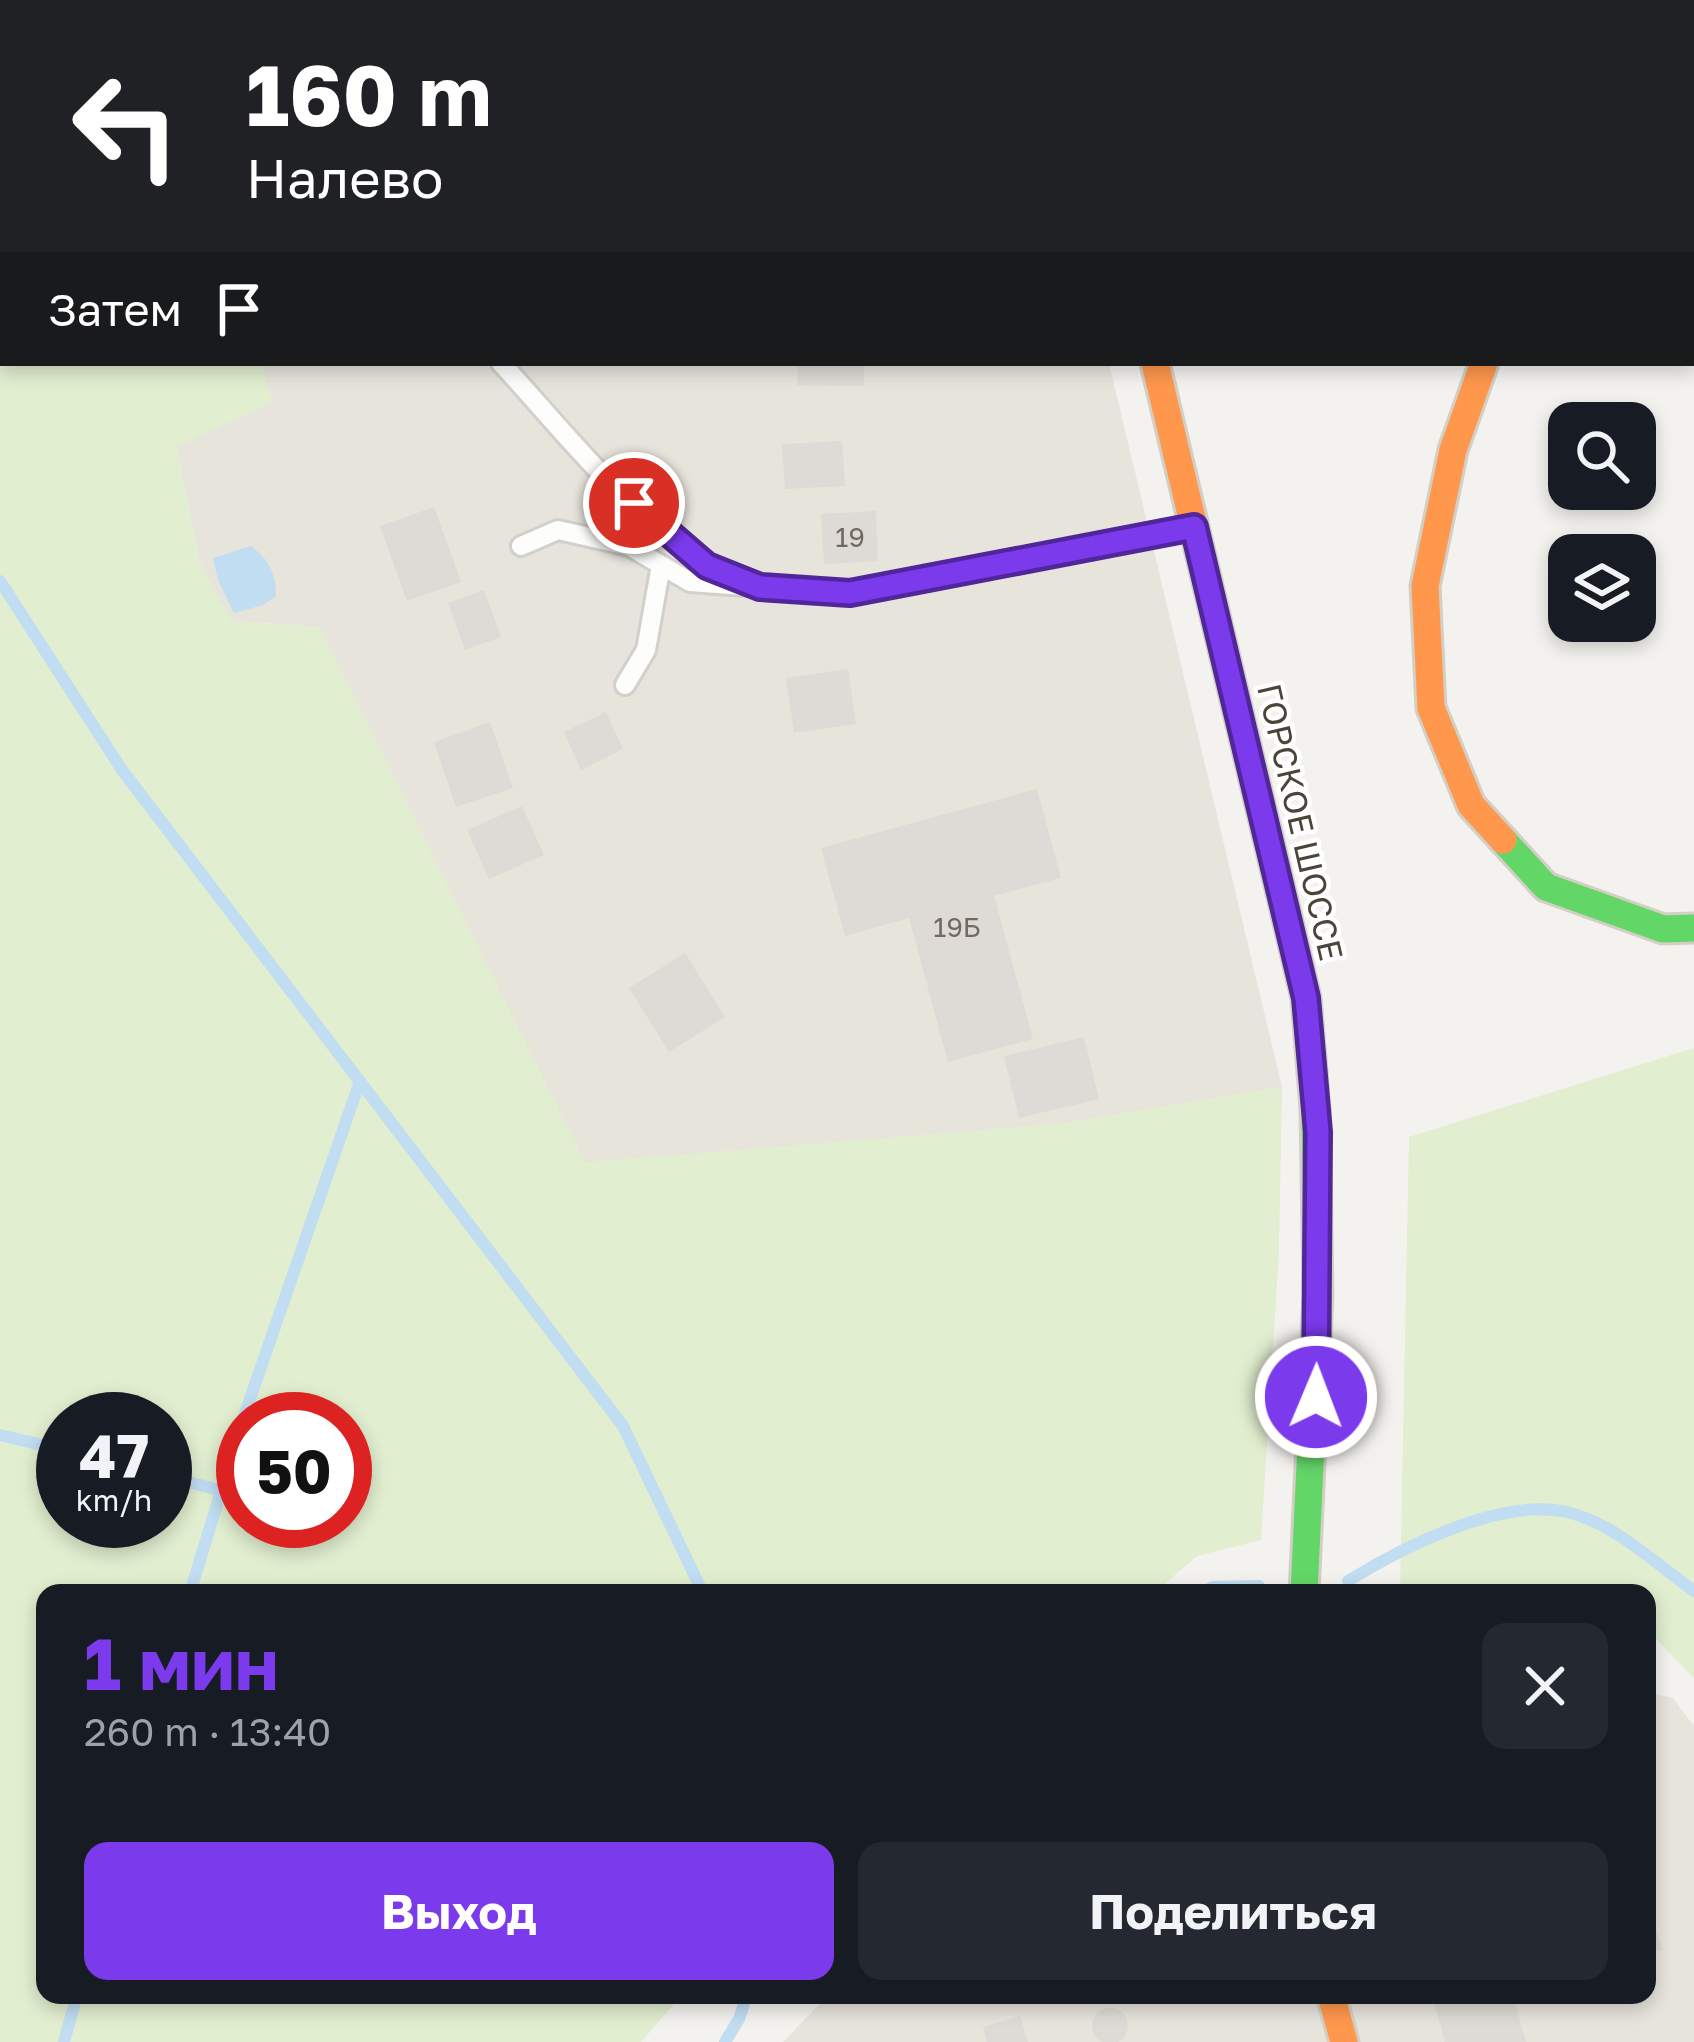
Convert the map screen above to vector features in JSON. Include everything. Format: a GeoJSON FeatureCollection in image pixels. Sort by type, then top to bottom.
{"type":"FeatureCollection","features":[{"type":"Feature","properties":{"kind":"main road","name":"ГОРСКОЕ ШОССЕ"},"geometry":{"type":"LineString","coordinates":[[1156,366],[1306,998],[1318,1098],[1316,1397],[1305,1584]]}},
{"type":"Feature","properties":{"kind":"main road"},"geometry":{"type":"LineString","coordinates":[[1483,366],[1453,450],[1425,586],[1431,708],[1471,805],[1546,887],[1663,929],[1694,928]]}},
{"type":"Feature","properties":{"kind":"main road"},"geometry":{"type":"LineString","coordinates":[[1333,2004],[1343,2042]]}},
{"type":"Feature","properties":{"kind":"lane"},"geometry":{"type":"LineString","coordinates":[[504,366],[662,530],[707,566],[760,587]]}},
{"type":"Feature","properties":{"kind":"lane"},"geometry":{"type":"LineString","coordinates":[[521,546],[557,530],[628,546],[690,582],[850,593],[1194,527]]}},
{"type":"Feature","properties":{"kind":"lane"},"geometry":{"type":"LineString","coordinates":[[625,685],[646,650],[661,565]]}},
{"type":"Feature","properties":{"kind":"shaded area"},"geometry":{"type":"Polygon","coordinates":[[[261,366],[1110,366],[1282,1087],[1059,1124],[585,1163],[319,627],[231,621],[200,564],[176,447],[272,402],[261,366]]]}},
{"type":"Feature","properties":{"kind":"shaded area"},"geometry":{"type":"Polygon","coordinates":[[[1656,1694],[1673,1698],[1694,1726],[1694,2042],[783,2042],[819,2004],[1656,2004],[1656,1694]]]}},
{"type":"Feature","properties":{"kind":"green space"},"geometry":{"type":"Polygon","coordinates":[[[0,366],[261,366],[273,402],[176,447],[200,564],[231,621],[319,627],[585,1162],[1059,1124],[1282,1087],[1279,1250],[1261,1540],[1197,1556],[1164,1584],[36,1584],[36,2004],[674,2004],[641,2042],[0,2042],[0,366]]]}},
{"type":"Feature","properties":{"kind":"green space"},"geometry":{"type":"Polygon","coordinates":[[[1694,1048],[1694,1678],[1656,1639],[1656,1584],[1400,1584],[1409,1137],[1694,1048]]]}},
{"type":"Feature","properties":{"kind":"water"},"geometry":{"type":"Polygon","coordinates":[[[251,546],[270,567],[276,596],[234,613],[213,558],[251,546]]]}},
{"type":"Feature","properties":{"kind":"building"},"geometry":{"type":"Polygon","coordinates":[[[798,366],[864,366],[864,386],[797,385],[798,366]]]}},
{"type":"Feature","properties":{"kind":"building"},"geometry":{"type":"Polygon","coordinates":[[[842,441],[845,486],[785,489],[782,444],[842,441]]]}},
{"type":"Feature","properties":{"kind":"building"},"geometry":{"type":"Polygon","coordinates":[[[434,507],[461,582],[407,601],[380,526],[434,507]]]}},
{"type":"Feature","properties":{"kind":"building"},"geometry":{"type":"Polygon","coordinates":[[[876,511],[878,561],[824,564],[821,514],[876,511]]]}},
{"type":"Feature","properties":{"kind":"building"},"geometry":{"type":"Polygon","coordinates":[[[484,590],[501,637],[465,650],[448,603],[484,590]]]}},
{"type":"Feature","properties":{"kind":"building"},"geometry":{"type":"Polygon","coordinates":[[[848,669],[856,724],[794,733],[786,678],[848,669]]]}},
{"type":"Feature","properties":{"kind":"building"},"geometry":{"type":"Polygon","coordinates":[[[606,712],[623,749],[581,770],[564,732],[606,712]]]}},
{"type":"Feature","properties":{"kind":"building"},"geometry":{"type":"Polygon","coordinates":[[[490,722],[513,788],[456,807],[434,742],[490,722]]]}},
{"type":"Feature","properties":{"kind":"building"},"geometry":{"type":"Polygon","coordinates":[[[1037,789],[1061,878],[994,896],[1033,1039],[948,1062],[909,918],[845,936],[821,848],[1037,789]]]}},
{"type":"Feature","properties":{"kind":"building"},"geometry":{"type":"Polygon","coordinates":[[[522,806],[544,855],[489,879],[467,830],[522,806]]]}},
{"type":"Feature","properties":{"kind":"building"},"geometry":{"type":"Polygon","coordinates":[[[685,953],[725,1017],[669,1052],[629,988],[685,953]]]}},
{"type":"Feature","properties":{"kind":"building"},"geometry":{"type":"Polygon","coordinates":[[[1084,1037],[1099,1099],[1019,1118],[1004,1056],[1084,1037]]]}},
{"type":"Feature","properties":{"kind":"building"},"geometry":{"type":"Polygon","coordinates":[[[1434,2004],[1515,2004],[1526,2042],[1445,2042],[1434,2004]]]}},
{"type":"Feature","properties":{"kind":"building"},"geometry":{"type":"Polygon","coordinates":[[[1103,2010],[1117,2010],[1126,2019],[1126,2033],[1117,2042],[1103,2042],[1094,2033],[1094,2019],[1103,2010]]]}},
{"type":"Feature","properties":{"kind":"building"},"geometry":{"type":"Polygon","coordinates":[[[1020,2016],[1028,2042],[987,2042],[983,2027],[1020,2016]]]}},
{"type":"Feature","properties":{"kind":"waterway"},"geometry":{"type":"LineString","coordinates":[[0,581],[122,770],[623,1426],[699,1584]]}},
{"type":"Feature","properties":{"kind":"waterway"},"geometry":{"type":"LineString","coordinates":[[252,1392],[360,1081]]}},
{"type":"Feature","properties":{"kind":"waterway"},"geometry":{"type":"LineString","coordinates":[[0,1435],[36,1444]]}},
{"type":"Feature","properties":{"kind":"waterway"},"geometry":{"type":"LineString","coordinates":[[192,1483],[216,1489]]}},
{"type":"Feature","properties":{"kind":"waterway"},"geometry":{"type":"LineString","coordinates":[[193,1584],[216,1508]]}},
{"type":"Feature","properties":{"kind":"waterway"},"geometry":{"type":"LineString","coordinates":[[1348,1581],[1454,1528],[1541,1509],[1567,1512],[1601,1525],[1694,1591]]}},
{"type":"Feature","properties":{"kind":"waterway"},"geometry":{"type":"LineString","coordinates":[[64,2042],[75,2004]]}},
{"type":"Feature","properties":{"kind":"waterway"},"geometry":{"type":"LineString","coordinates":[[725,2042],[744,2004]]}},
{"type":"Feature","properties":{"kind":"traffic: fast"},"geometry":{"type":"LineString","coordinates":[[1503,840],[1546,887],[1663,929],[1694,928]]}},
{"type":"Feature","properties":{"kind":"traffic: fast"},"geometry":{"type":"LineString","coordinates":[[1304,1584],[1318,1295],[1315,1109]]}},
{"type":"Feature","properties":{"kind":"traffic: slow"},"geometry":{"type":"LineString","coordinates":[[1156,366],[1306,998],[1315,1109]]}},
{"type":"Feature","properties":{"kind":"traffic: slow"},"geometry":{"type":"LineString","coordinates":[[1483,366],[1453,450],[1425,586],[1431,708],[1471,805],[1503,840]]}},
{"type":"Feature","properties":{"kind":"traffic: slow"},"geometry":{"type":"LineString","coordinates":[[1333,2004],[1344,2042]]}},
{"type":"Feature","properties":{"kind":"route"},"geometry":{"type":"LineString","coordinates":[[634,503],[707,566],[760,587],[850,593],[1194,527],[1306,998],[1318,1098],[1316,1397]]}}]}
